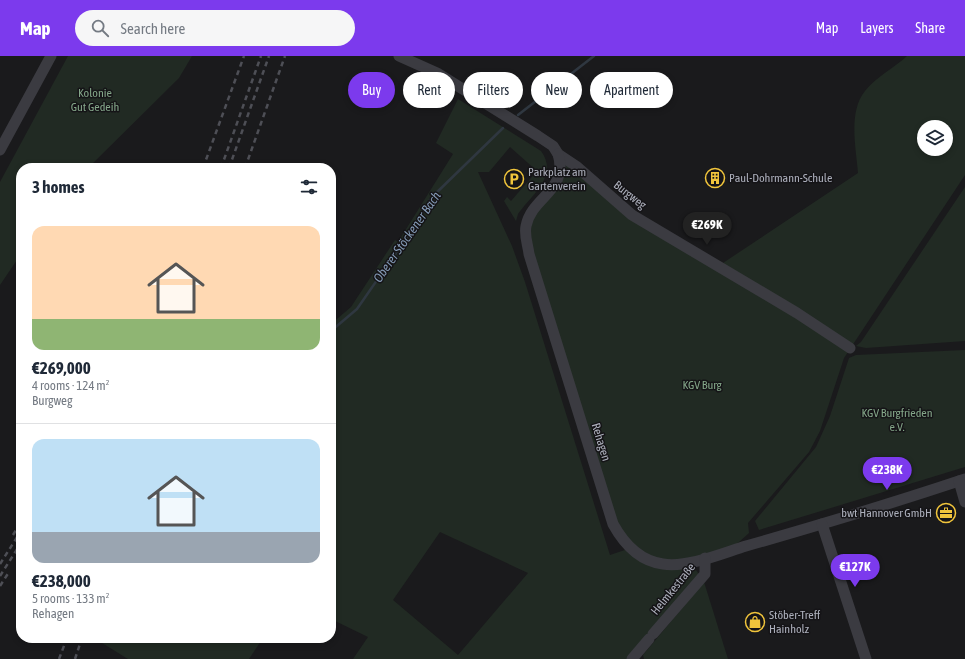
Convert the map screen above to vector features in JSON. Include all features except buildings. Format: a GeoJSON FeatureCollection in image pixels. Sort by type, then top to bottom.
{"type":"FeatureCollection","features":[{"type":"Feature","properties":{"kind":"street"},"geometry":{"type":"LineString","coordinates":[[0,150],[51,56]]}},
{"type":"Feature","properties":{"kind":"street","name":"Burgweg"},"geometry":{"type":"LineString","coordinates":[[400,56],[437,73],[538,136],[553,146],[558,154],[576,166],[632,215],[797,313],[850,348]]}},
{"type":"Feature","properties":{"kind":"street","name":"Rehagen"},"geometry":{"type":"LineString","coordinates":[[558,154],[561,169],[557,182],[533,211],[526,226],[529,254],[613,524],[621,539],[630,548],[643,557],[664,564],[675,564],[705,558],[822,524],[962,480]]}},
{"type":"Feature","properties":{"kind":"street"},"geometry":{"type":"LineString","coordinates":[[962,480],[965,502]]}},
{"type":"Feature","properties":{"kind":"street"},"geometry":{"type":"LineString","coordinates":[[822,524],[866,659]]}},
{"type":"Feature","properties":{"kind":"street","name":"Helmkestraße"},"geometry":{"type":"LineString","coordinates":[[632,659],[705,574],[705,558]]}},
{"type":"Feature","properties":{"kind":"green space","name":"Kolonie Gut Gedeih"},"geometry":{"type":"Polygon","coordinates":[[[68,56],[192,56],[179,78],[93,163],[16,163],[16,261],[0,285],[0,182],[68,56]]]}},
{"type":"Feature","properties":{"kind":"green space","name":"KGV Burg"},"geometry":{"type":"Polygon","coordinates":[[[907,56],[965,56],[965,175],[844,358],[820,431],[809,452],[748,523],[749,533],[729,551],[705,558],[653,561],[621,539],[529,254],[529,218],[552,190],[557,154],[631,215],[723,263],[858,173],[854,130],[856,109],[865,91],[874,81],[907,56]]]}},
{"type":"Feature","properties":{"kind":"green space"},"geometry":{"type":"Polygon","coordinates":[[[458,99],[463,102],[463,108],[472,108],[541,151],[546,160],[547,169],[545,177],[542,184],[518,214],[516,221],[504,201],[507,197],[511,201],[537,171],[510,147],[489,172],[478,172],[512,246],[525,282],[610,555],[625,550],[650,565],[666,569],[694,567],[700,576],[627,659],[353,659],[368,637],[336,621],[336,320],[351,307],[395,240],[398,242],[453,154],[436,143],[454,108],[455,108],[458,99]],[[440,532],[393,600],[458,655],[528,573],[440,532]]]}},
{"type":"Feature","properties":{"kind":"green space"},"geometry":{"type":"Polygon","coordinates":[[[965,187],[965,341],[866,348],[856,346],[861,342],[965,187]]]}},
{"type":"Feature","properties":{"kind":"green space","name":"KGV Burgfrieden e.V."},"geometry":{"type":"Polygon","coordinates":[[[965,350],[965,467],[759,530],[755,521],[816,447],[830,416],[849,358],[856,355],[965,350]]]}},
{"type":"Feature","properties":{"kind":"green space"},"geometry":{"type":"Polygon","coordinates":[[[704,582],[728,659],[644,659],[643,655],[704,582]]]}},
{"type":"Feature","properties":{"kind":"green space"},"geometry":{"type":"Polygon","coordinates":[[[102,643],[260,643],[249,659],[128,659],[102,643]]]}},
{"type":"Feature","properties":{"kind":"waterway","name":"Oberer Stöckener Bach"},"geometry":{"type":"LineString","coordinates":[[518,115],[594,56]]}},
{"type":"Feature","properties":{"kind":"waterway","name":"Oberer Stöckener Bach"},"geometry":{"type":"LineString","coordinates":[[336,327],[357,309],[409,234],[432,197],[503,128]]}},
{"type":"Feature","properties":{"kind":"railway"},"geometry":{"type":"LineString","coordinates":[[205,163],[244,56]]}},
{"type":"Feature","properties":{"kind":"railway"},"geometry":{"type":"LineString","coordinates":[[223,163],[261,56]]}},
{"type":"Feature","properties":{"kind":"railway"},"geometry":{"type":"LineString","coordinates":[[231,163],[269,56]]}},
{"type":"Feature","properties":{"kind":"railway"},"geometry":{"type":"LineString","coordinates":[[247,163],[285,56]]}},
{"type":"Feature","properties":{"kind":"railway"},"geometry":{"type":"LineString","coordinates":[[13,535],[16,530]]}},
{"type":"Feature","properties":{"kind":"railway"},"geometry":{"type":"LineString","coordinates":[[0,564],[16,539]]}},
{"type":"Feature","properties":{"kind":"railway"},"geometry":{"type":"LineString","coordinates":[[0,576],[16,551]]}},
{"type":"Feature","properties":{"kind":"railway"},"geometry":{"type":"LineString","coordinates":[[0,586],[9,572]]}},
{"type":"Feature","properties":{"kind":"railway"},"geometry":{"type":"LineString","coordinates":[[59,659],[65,643]]}},
{"type":"Feature","properties":{"kind":"railway"},"geometry":{"type":"LineString","coordinates":[[75,659],[80,643]]}},
{"type":"Feature","properties":{"kind":"place","name":"Paul-Dohrmann-Schule"},"geometry":{"type":"Point","coordinates":[715,178]}},
{"type":"Feature","properties":{"kind":"place","name":"Parkplatz am Gartenverein"},"geometry":{"type":"Point","coordinates":[514,179]}},
{"type":"Feature","properties":{"kind":"place","name":"bwt Hannover GmbH"},"geometry":{"type":"Point","coordinates":[946,513]}},
{"type":"Feature","properties":{"kind":"place","name":"Stöber-Treff Hainholz"},"geometry":{"type":"Point","coordinates":[755,622]}}]}
